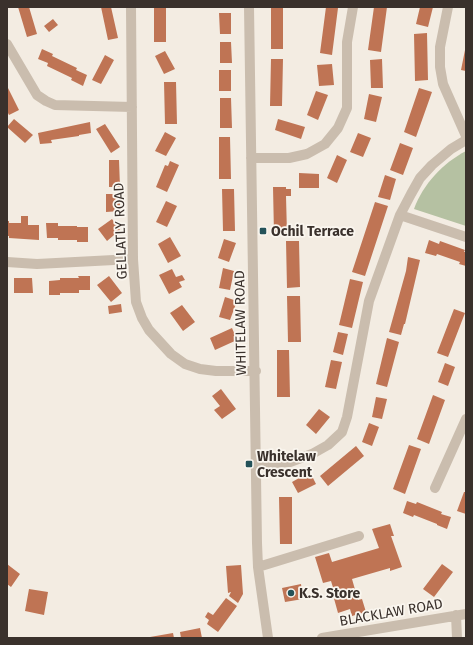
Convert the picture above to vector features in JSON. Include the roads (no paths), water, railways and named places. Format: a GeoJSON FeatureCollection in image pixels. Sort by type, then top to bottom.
{"type":"FeatureCollection","features":[{"type":"Feature","properties":{"kind":"street","name":"GELLATLY ROAD"},"geometry":{"type":"LineString","coordinates":[[131,7],[133,259],[136,302],[142,318],[149,330],[171,354],[185,364],[200,369],[216,371],[256,371]]}},
{"type":"Feature","properties":{"kind":"street","name":"WHITELAW ROAD"},"geometry":{"type":"LineString","coordinates":[[249,7],[258,567],[268,638]]}},
{"type":"Feature","properties":{"kind":"street"},"geometry":{"type":"LineString","coordinates":[[251,158],[289,158],[307,154],[325,144],[338,128],[347,108],[347,42],[353,7]]}},
{"type":"Feature","properties":{"kind":"street"},"geometry":{"type":"LineString","coordinates":[[448,7],[440,47],[440,67],[443,84],[466,136]]}},
{"type":"Feature","properties":{"kind":"street"},"geometry":{"type":"LineString","coordinates":[[7,44],[37,95],[46,101],[55,105],[132,107]]}},
{"type":"Feature","properties":{"kind":"street"},"geometry":{"type":"LineString","coordinates":[[257,464],[290,462],[312,454],[328,444],[342,432],[347,417],[369,301],[400,215],[420,178],[432,165],[451,149],[466,140]]}},
{"type":"Feature","properties":{"kind":"street"},"geometry":{"type":"LineString","coordinates":[[400,215],[466,236]]}},
{"type":"Feature","properties":{"kind":"street"},"geometry":{"type":"LineString","coordinates":[[7,262],[36,264],[133,259]]}},
{"type":"Feature","properties":{"kind":"street"},"geometry":{"type":"LineString","coordinates":[[435,488],[466,419]]}},
{"type":"Feature","properties":{"kind":"street"},"geometry":{"type":"LineString","coordinates":[[258,567],[359,536]]}},
{"type":"Feature","properties":{"kind":"street","name":"BLACKLAW ROAD"},"geometry":{"type":"LineString","coordinates":[[322,638],[466,614]]}},
{"type":"Feature","properties":{"kind":"street"},"geometry":{"type":"LineString","coordinates":[[456,615],[457,638]]}},
{"type":"Feature","properties":{"kind":"place","name":"Ochil Terrace"},"geometry":{"type":"Point","coordinates":[263,231]}},
{"type":"Feature","properties":{"kind":"place","name":"Whitelaw Crescent"},"geometry":{"type":"Point","coordinates":[249,464]}},
{"type":"Feature","properties":{"kind":"place","name":"K.S. Store"},"geometry":{"type":"Point","coordinates":[291,593]}}]}
